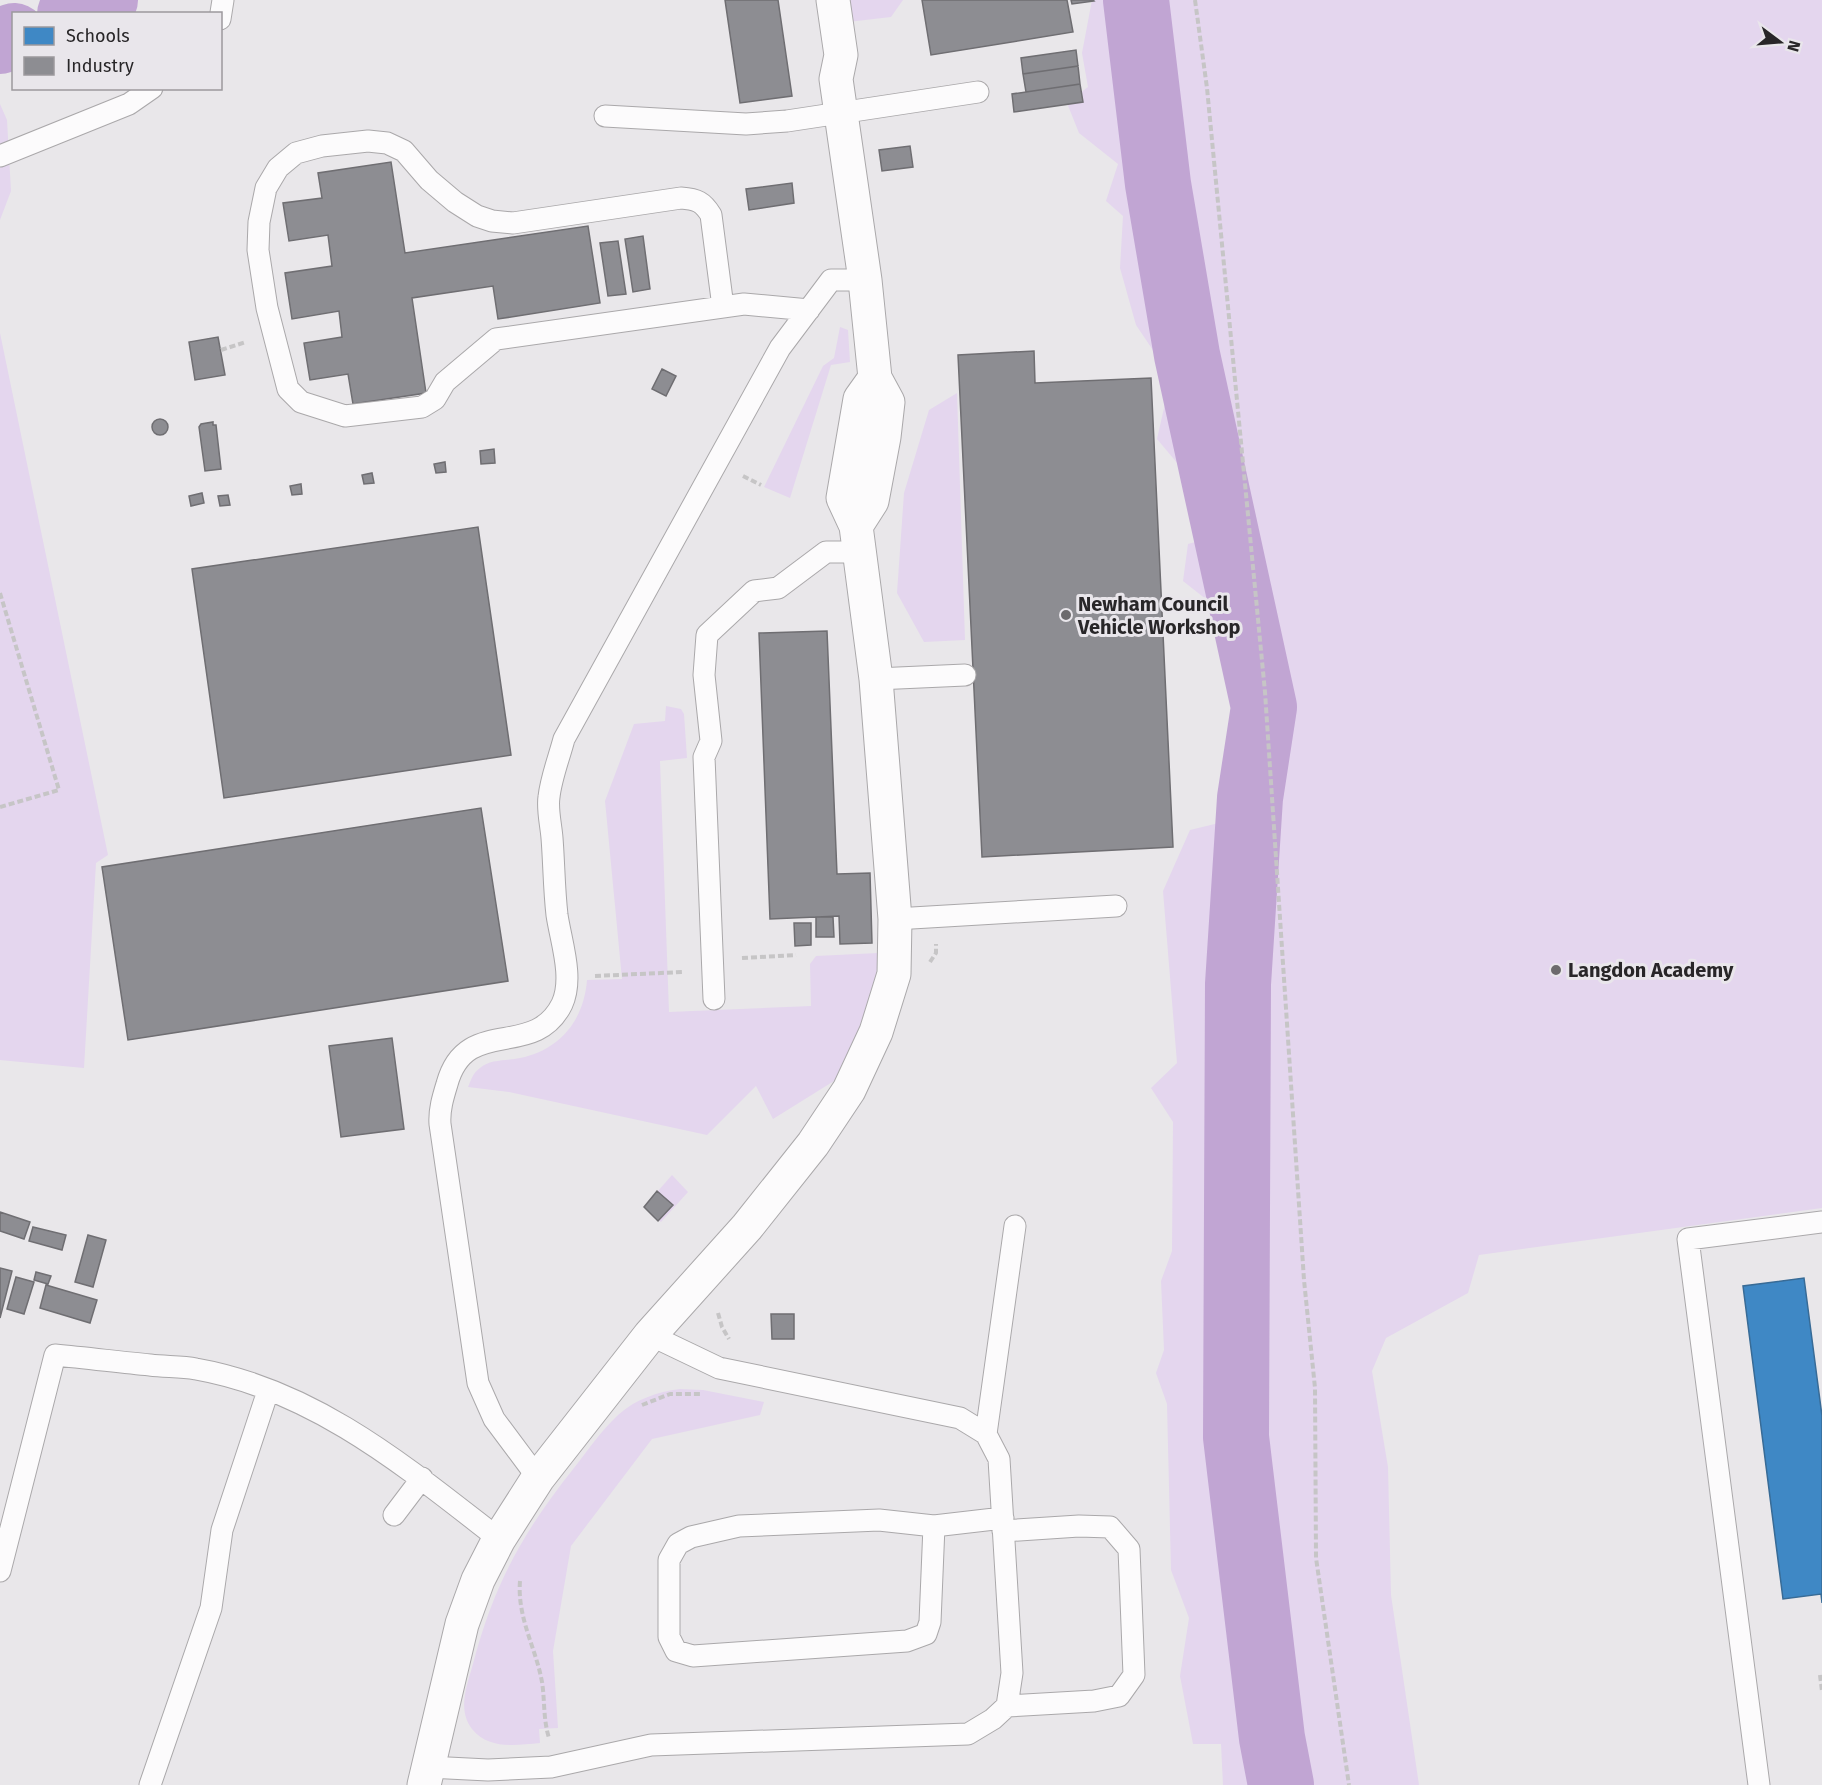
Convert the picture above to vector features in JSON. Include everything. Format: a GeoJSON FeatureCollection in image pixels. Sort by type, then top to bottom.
{"type":"FeatureCollection","features":[{"type":"Feature","properties":{"kind":"street"},"geometry":{"type":"LineString","coordinates":[[810,0],[820,61],[836,80]]}},
{"type":"Feature","properties":{"kind":"street"},"geometry":{"type":"LineString","coordinates":[[426,1776],[462,1624],[478,1580],[499,1539],[538,1478],[650,1335],[747,1227],[813,1144],[849,1090],[876,1032],[894,974],[895,919],[876,679],[857,539],[843,498],[860,399],[875,378],[865,280],[836,80],[841,55],[833,0]]}},
{"type":"Feature","properties":{"kind":"lane"},"geometry":{"type":"LineString","coordinates":[[0,156],[129,104],[149,90]]}},
{"type":"Feature","properties":{"kind":"lane"},"geometry":{"type":"LineString","coordinates":[[605,116],[746,124],[841,115],[978,92]]}},
{"type":"Feature","properties":{"kind":"lane"},"geometry":{"type":"LineString","coordinates":[[723,307],[711,215],[704,204],[694,199],[681,198],[513,223],[492,221],[477,216],[456,202],[429,180],[404,151],[387,143],[368,141],[322,146],[296,153],[278,168],[266,188],[259,222],[258,250],[281,366],[288,390],[301,402],[345,416],[422,407],[435,399],[445,382],[496,339],[723,307],[744,304],[808,310]]}},
{"type":"Feature","properties":{"kind":"lane"},"geometry":{"type":"LineString","coordinates":[[538,1478],[494,1419],[478,1383],[440,1124],[440,1108],[449,1074],[459,1055],[481,1043],[531,1033],[555,1016],[562,1004],[567,981],[557,912],[549,797],[564,739],[780,348],[831,280],[865,280]]}},
{"type":"Feature","properties":{"kind":"lane"},"geometry":{"type":"LineString","coordinates":[[714,999],[704,757],[711,741],[704,675],[707,634],[754,591],[778,588],[826,552],[857,539]]}},
{"type":"Feature","properties":{"kind":"lane"},"geometry":{"type":"LineString","coordinates":[[876,679],[965,675]]}},
{"type":"Feature","properties":{"kind":"lane"},"geometry":{"type":"LineString","coordinates":[[895,919],[1116,906]]}},
{"type":"Feature","properties":{"kind":"lane"},"geometry":{"type":"LineString","coordinates":[[1758,1785],[1688,1239],[1822,1222]]}},
{"type":"Feature","properties":{"kind":"lane"},"geometry":{"type":"LineString","coordinates":[[986,1434],[1015,1226]]}},
{"type":"Feature","properties":{"kind":"lane"},"geometry":{"type":"LineString","coordinates":[[426,1776],[551,1767],[651,1745],[968,1734],[993,1719],[1007,1706],[1012,1673],[999,1459],[986,1434],[960,1418],[719,1368],[650,1335]]}},
{"type":"Feature","properties":{"kind":"lane"},"geometry":{"type":"LineString","coordinates":[[0,1571],[55,1355],[195,1369],[268,1391],[342,1424],[422,1478],[499,1539]]}},
{"type":"Feature","properties":{"kind":"lane"},"geometry":{"type":"LineString","coordinates":[[150,1785],[211,1608],[222,1530],[268,1391]]}},
{"type":"Feature","properties":{"kind":"lane"},"geometry":{"type":"LineString","coordinates":[[394,1515],[422,1478]]}},
{"type":"Feature","properties":{"kind":"lane"},"geometry":{"type":"LineString","coordinates":[[934,1526],[930,1622],[926,1634],[907,1641],[693,1656],[676,1651],[669,1637],[669,1560],[678,1544],[691,1537],[739,1526],[879,1520],[934,1526],[1110,1527],[1130,1549],[1134,1676],[1119,1696],[1094,1701],[1007,1706]]}},
{"type":"Feature","properties":{"kind":"path"},"geometry":{"type":"LineString","coordinates":[[1195,0],[1209,112],[1265,692],[1304,1280],[1315,1388],[1316,1557],[1349,1785]]}},
{"type":"Feature","properties":{"kind":"path"},"geometry":{"type":"LineString","coordinates":[[221,350],[256,339]]}},
{"type":"Feature","properties":{"kind":"path"},"geometry":{"type":"LineString","coordinates":[[741,475],[761,485]]}},
{"type":"Feature","properties":{"kind":"path"},"geometry":{"type":"LineString","coordinates":[[0,593],[58,790],[0,807]]}},
{"type":"Feature","properties":{"kind":"path"},"geometry":{"type":"LineString","coordinates":[[584,976],[669,972]]}},
{"type":"Feature","properties":{"kind":"path"},"geometry":{"type":"LineString","coordinates":[[634,1410],[670,1394],[694,1393],[712,1396]]}},
{"type":"Feature","properties":{"kind":"path"},"geometry":{"type":"LineString","coordinates":[[520,1579],[521,1607],[541,1678],[545,1725],[549,1738]]}},
{"type":"Feature","properties":{"kind":"path"},"geometry":{"type":"LineString","coordinates":[[1820,1675],[1822,1691]]}},
{"type":"Feature","properties":{"kind":"shaded area"},"geometry":{"type":"Polygon","coordinates":[[[844,0],[903,0],[891,17],[848,22],[844,0]]]}},
{"type":"Feature","properties":{"kind":"shaded area","name":"Langdon Academy"},"geometry":{"type":"Polygon","coordinates":[[[1092,0],[1822,0],[1822,1208],[1479,1255],[1468,1293],[1386,1338],[1372,1371],[1388,1467],[1391,1595],[1419,1785],[1223,1785],[1221,1744],[1193,1744],[1180,1676],[1189,1618],[1171,1570],[1167,1404],[1156,1373],[1164,1350],[1161,1281],[1172,1251],[1173,1122],[1151,1088],[1177,1063],[1163,891],[1190,830],[1223,822],[1240,743],[1226,615],[1183,581],[1188,544],[1210,538],[1194,483],[1157,439],[1171,377],[1136,325],[1120,268],[1123,216],[1106,201],[1118,164],[1079,133],[1067,103],[1088,87],[1082,53],[1092,0]]]}},
{"type":"Feature","properties":{"kind":"shaded area"},"geometry":{"type":"Polygon","coordinates":[[[0,104],[7,120],[11,191],[0,220],[0,104]]]}},
{"type":"Feature","properties":{"kind":"shaded area"},"geometry":{"type":"Polygon","coordinates":[[[840,327],[848,330],[850,362],[831,365],[790,498],[764,487],[823,366],[834,358],[840,327]]]}},
{"type":"Feature","properties":{"kind":"shaded area"},"geometry":{"type":"Polygon","coordinates":[[[0,333],[108,855],[96,863],[84,1068],[0,1060],[0,333]]]}},
{"type":"Feature","properties":{"kind":"shaded area"},"geometry":{"type":"Polygon","coordinates":[[[957,393],[965,640],[924,642],[897,593],[904,493],[929,410],[957,393]]]}},
{"type":"Feature","properties":{"kind":"shaded area"},"geometry":{"type":"Polygon","coordinates":[[[666,706],[681,709],[684,714],[687,758],[660,761],[669,1012],[811,1006],[810,964],[816,956],[878,953],[876,980],[869,1006],[847,1059],[834,1081],[773,1119],[756,1086],[707,1135],[509,1092],[468,1087],[474,1074],[484,1065],[534,1054],[558,1040],[575,1020],[581,1008],[587,980],[622,979],[605,801],[634,724],[665,721],[666,706]]]}},
{"type":"Feature","properties":{"kind":"shaded area"},"geometry":{"type":"Polygon","coordinates":[[[672,1175],[688,1192],[661,1222],[644,1207],[672,1175]]]}},
{"type":"Feature","properties":{"kind":"shaded area"},"geometry":{"type":"Polygon","coordinates":[[[680,1389],[703,1390],[764,1402],[760,1415],[652,1439],[571,1546],[553,1651],[558,1728],[539,1729],[540,1743],[503,1745],[486,1740],[479,1736],[467,1722],[465,1697],[481,1635],[512,1560],[540,1514],[612,1421],[625,1409],[639,1401],[655,1394],[680,1389]]]}},
{"type":"Feature","properties":{"kind":"building: Schools"},"geometry":{"type":"Polygon","coordinates":[[[1804,1278],[1822,1416],[1822,1603],[1821,1594],[1783,1599],[1743,1286],[1804,1278]]]}},
{"type":"Feature","properties":{"kind":"building: Industry"},"geometry":{"type":"Polygon","coordinates":[[[725,0],[778,0],[792,96],[740,103],[725,0]]]}},
{"type":"Feature","properties":{"kind":"building: Industry"},"geometry":{"type":"Polygon","coordinates":[[[922,0],[1067,0],[1073,32],[931,55],[922,0]]]}},
{"type":"Feature","properties":{"kind":"building: Industry"},"geometry":{"type":"Polygon","coordinates":[[[1071,0],[1093,0],[1094,1],[1072,4],[1071,0]]]}},
{"type":"Feature","properties":{"kind":"building: Industry"},"geometry":{"type":"Polygon","coordinates":[[[1076,50],[1078,66],[1023,74],[1021,58],[1076,50]]]}},
{"type":"Feature","properties":{"kind":"building: Industry"},"geometry":{"type":"Polygon","coordinates":[[[1078,66],[1080,84],[1026,92],[1023,74],[1078,66]]]}},
{"type":"Feature","properties":{"kind":"building: Industry"},"geometry":{"type":"Polygon","coordinates":[[[1080,84],[1083,102],[1014,112],[1012,94],[1080,84]]]}},
{"type":"Feature","properties":{"kind":"building: Industry"},"geometry":{"type":"Polygon","coordinates":[[[910,146],[913,167],[882,171],[879,150],[910,146]]]}},
{"type":"Feature","properties":{"kind":"building: Industry"},"geometry":{"type":"Polygon","coordinates":[[[391,162],[405,253],[588,226],[600,303],[498,319],[493,286],[412,298],[426,393],[353,404],[348,374],[310,380],[304,343],[342,337],[339,311],[292,319],[285,273],[332,266],[328,235],[289,241],[283,203],[322,198],[318,173],[391,162]]]}},
{"type":"Feature","properties":{"kind":"building: Industry"},"geometry":{"type":"Polygon","coordinates":[[[792,183],[794,203],[749,210],[746,189],[792,183]]]}},
{"type":"Feature","properties":{"kind":"building: Industry"},"geometry":{"type":"Polygon","coordinates":[[[643,236],[650,289],[633,292],[625,239],[643,236]]]}},
{"type":"Feature","properties":{"kind":"building: Industry"},"geometry":{"type":"Polygon","coordinates":[[[618,241],[626,294],[608,296],[600,243],[618,241]]]}},
{"type":"Feature","properties":{"kind":"building: Industry"},"geometry":{"type":"Polygon","coordinates":[[[218,337],[225,375],[195,380],[189,342],[218,337]]]}},
{"type":"Feature","properties":{"kind":"building: Industry","name":"Newham Council Vehicle Workshop"},"geometry":{"type":"Polygon","coordinates":[[[1034,351],[1035,383],[1151,378],[1173,847],[982,857],[958,355],[1034,351]]]}},
{"type":"Feature","properties":{"kind":"building: Industry"},"geometry":{"type":"Polygon","coordinates":[[[662,369],[676,376],[666,396],[652,389],[662,369]]]}},
{"type":"Feature","properties":{"kind":"building: Industry"},"geometry":{"type":"Polygon","coordinates":[[[160,419],[166,421],[168,427],[166,433],[160,435],[154,433],[152,427],[154,421],[160,419]]]}},
{"type":"Feature","properties":{"kind":"building: Industry"},"geometry":{"type":"Polygon","coordinates":[[[213,422],[213,425],[216,425],[221,469],[205,471],[199,427],[201,424],[213,422]]]}},
{"type":"Feature","properties":{"kind":"building: Industry"},"geometry":{"type":"Polygon","coordinates":[[[494,449],[495,463],[481,464],[480,451],[494,449]]]}},
{"type":"Feature","properties":{"kind":"building: Industry"},"geometry":{"type":"Polygon","coordinates":[[[445,462],[446,472],[436,473],[434,464],[445,462]]]}},
{"type":"Feature","properties":{"kind":"building: Industry"},"geometry":{"type":"Polygon","coordinates":[[[372,473],[374,483],[364,484],[362,475],[372,473]]]}},
{"type":"Feature","properties":{"kind":"building: Industry"},"geometry":{"type":"Polygon","coordinates":[[[301,484],[302,494],[292,495],[290,486],[301,484]]]}},
{"type":"Feature","properties":{"kind":"building: Industry"},"geometry":{"type":"Polygon","coordinates":[[[202,493],[204,503],[191,506],[189,496],[202,493]]]}},
{"type":"Feature","properties":{"kind":"building: Industry"},"geometry":{"type":"Polygon","coordinates":[[[228,495],[230,505],[220,506],[218,496],[228,495]]]}},
{"type":"Feature","properties":{"kind":"building: Industry"},"geometry":{"type":"Polygon","coordinates":[[[478,527],[511,755],[224,798],[192,569],[478,527]]]}},
{"type":"Feature","properties":{"kind":"building: Industry"},"geometry":{"type":"Polygon","coordinates":[[[827,631],[837,874],[870,873],[872,943],[840,944],[839,916],[770,919],[759,633],[827,631]]]}},
{"type":"Feature","properties":{"kind":"building: Industry"},"geometry":{"type":"Polygon","coordinates":[[[481,808],[508,981],[128,1040],[102,867],[481,808]]]}},
{"type":"Feature","properties":{"kind":"building: Industry"},"geometry":{"type":"Polygon","coordinates":[[[816,917],[833,917],[834,937],[816,937],[816,917]]]}},
{"type":"Feature","properties":{"kind":"building: Industry"},"geometry":{"type":"Polygon","coordinates":[[[794,923],[811,923],[811,945],[795,946],[794,923]]]}},
{"type":"Feature","properties":{"kind":"building: Industry"},"geometry":{"type":"Polygon","coordinates":[[[392,1038],[404,1129],[341,1137],[329,1046],[392,1038]]]}},
{"type":"Feature","properties":{"kind":"building: Industry"},"geometry":{"type":"Polygon","coordinates":[[[657,1191],[673,1205],[658,1221],[644,1207],[657,1191]]]}},
{"type":"Feature","properties":{"kind":"building: Industry"},"geometry":{"type":"Polygon","coordinates":[[[0,1212],[30,1222],[24,1239],[0,1231],[0,1212]]]}},
{"type":"Feature","properties":{"kind":"building: Industry"},"geometry":{"type":"Polygon","coordinates":[[[33,1227],[66,1235],[62,1250],[29,1241],[33,1227]]]}},
{"type":"Feature","properties":{"kind":"building: Industry"},"geometry":{"type":"Polygon","coordinates":[[[88,1235],[106,1240],[93,1287],[75,1282],[88,1235]]]}},
{"type":"Feature","properties":{"kind":"building: Industry"},"geometry":{"type":"Polygon","coordinates":[[[0,1268],[12,1271],[0,1318],[0,1268]]]}},
{"type":"Feature","properties":{"kind":"building: Industry"},"geometry":{"type":"Polygon","coordinates":[[[36,1272],[51,1276],[48,1284],[34,1280],[36,1272]]]}},
{"type":"Feature","properties":{"kind":"building: Industry"},"geometry":{"type":"Polygon","coordinates":[[[16,1277],[34,1282],[24,1314],[7,1309],[16,1277]]]}},
{"type":"Feature","properties":{"kind":"building: Industry"},"geometry":{"type":"Polygon","coordinates":[[[46,1285],[97,1300],[90,1323],[40,1308],[46,1285]]]}},
{"type":"Feature","properties":{"kind":"building: Industry"},"geometry":{"type":"Polygon","coordinates":[[[771,1314],[794,1314],[794,1339],[772,1339],[771,1314]]]}},
{"type":"Feature","properties":{"kind":"waterway"},"geometry":{"type":"LineString","coordinates":[[75,12],[105,0]]}},
{"type":"Feature","properties":{"kind":"waterway"},"geometry":{"type":"LineString","coordinates":[[1136,0],[1158,184],[1187,355],[1264,707],[1250,798],[1238,984],[1236,1437],[1272,1738],[1281,1785]]}},
{"type":"Feature","properties":{"kind":"waterway"},"geometry":{"type":"LineString","coordinates":[[0,41],[12,37]]}},
{"type":"Feature","properties":{"kind":"place","name":"Newham Council Vehicle Workshop"},"geometry":{"type":"Point","coordinates":[1066,615]}},
{"type":"Feature","properties":{"kind":"place","name":"Langdon Academy"},"geometry":{"type":"Point","coordinates":[1556,970]}}]}
